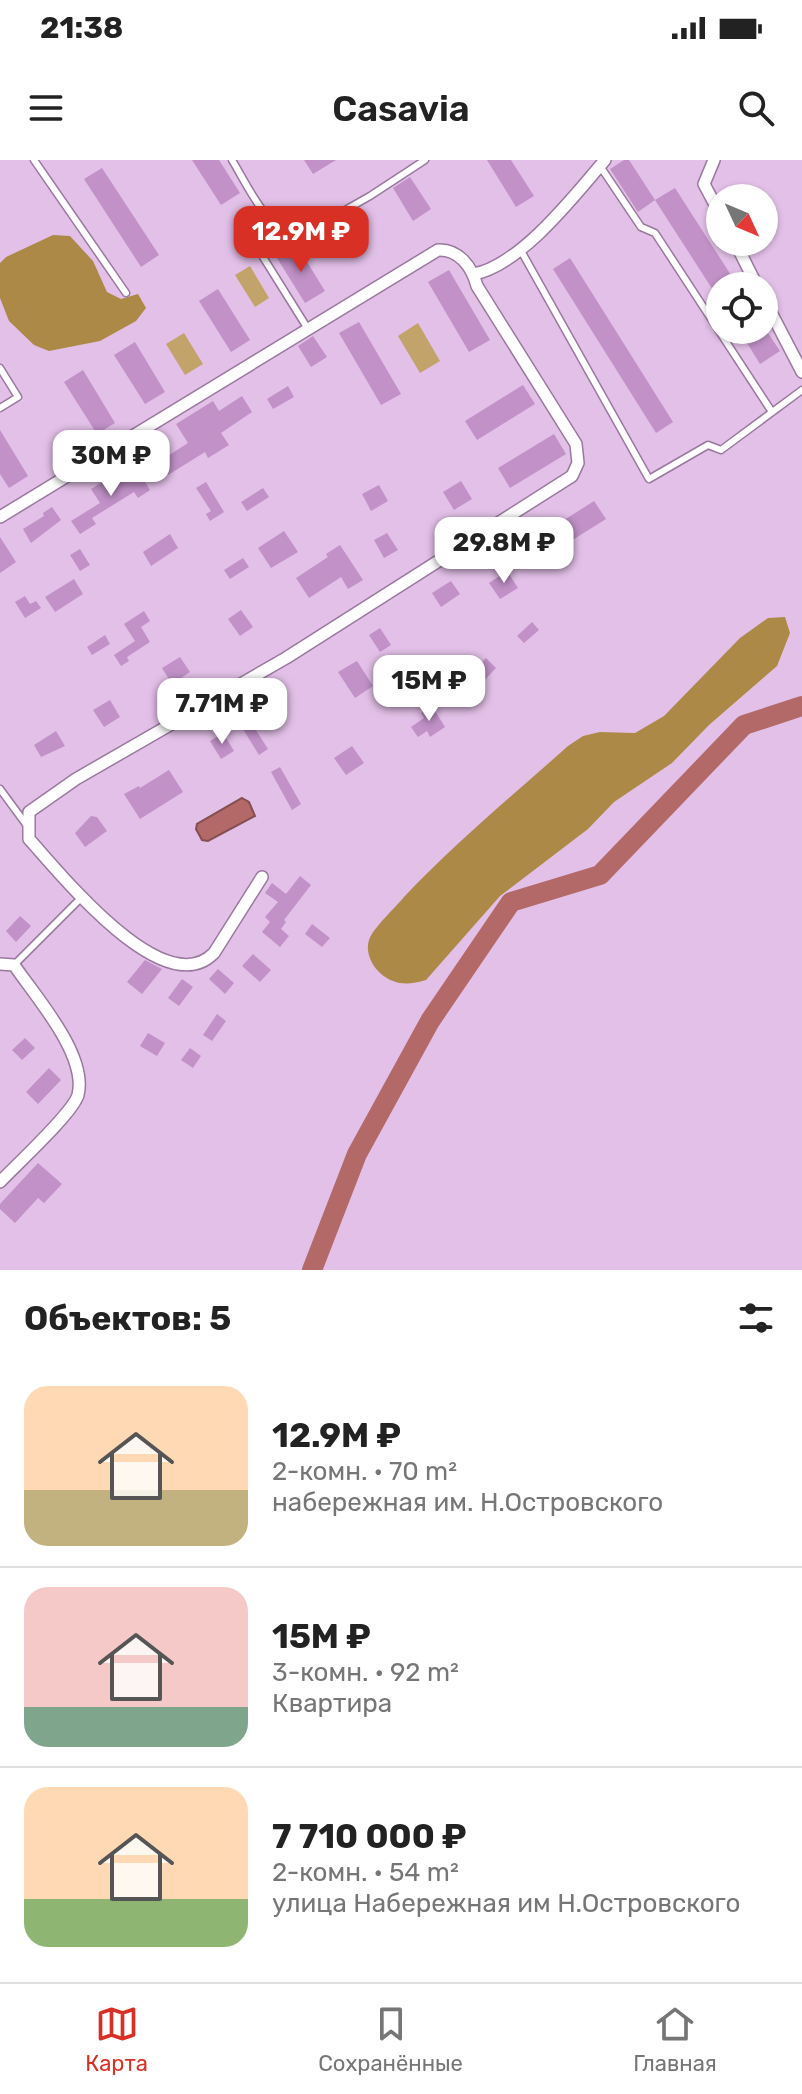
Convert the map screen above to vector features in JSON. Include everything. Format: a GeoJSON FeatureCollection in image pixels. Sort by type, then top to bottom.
{"type":"FeatureCollection","features":[{"type":"Feature","properties":{"kind":"street"},"geometry":{"type":"LineString","coordinates":[[706,188],[704,184],[714,160]]}},
{"type":"Feature","properties":{"kind":"street"},"geometry":{"type":"LineString","coordinates":[[474,274],[485,272],[520,249],[560,213],[602,163]]}},
{"type":"Feature","properties":{"kind":"street"},"geometry":{"type":"LineString","coordinates":[[0,517],[438,250],[458,254],[474,274],[477,286],[576,444],[578,463],[572,476],[286,658],[40,802],[29,812],[29,839],[113,927],[161,960],[190,966],[204,964],[262,877]]}},
{"type":"Feature","properties":{"kind":"street"},"geometry":{"type":"LineString","coordinates":[[778,326],[802,372]]}},
{"type":"Feature","properties":{"kind":"street"},"geometry":{"type":"LineString","coordinates":[[0,964],[14,965],[71,1049],[78,1095],[70,1109],[0,1182]]}},
{"type":"Feature","properties":{"kind":"lane"},"geometry":{"type":"LineString","coordinates":[[34,160],[126,293]]}},
{"type":"Feature","properties":{"kind":"lane"},"geometry":{"type":"LineString","coordinates":[[232,160],[262,209],[279,230],[294,235],[303,234],[370,196],[425,160]]}},
{"type":"Feature","properties":{"kind":"lane"},"geometry":{"type":"LineString","coordinates":[[602,163],[641,227],[655,233],[772,412]]}},
{"type":"Feature","properties":{"kind":"lane"},"geometry":{"type":"LineString","coordinates":[[520,249],[649,479],[708,445],[721,450],[802,390]]}},
{"type":"Feature","properties":{"kind":"lane"},"geometry":{"type":"LineString","coordinates":[[263,257],[308,329]]}},
{"type":"Feature","properties":{"kind":"lane"},"geometry":{"type":"LineString","coordinates":[[0,368],[18,397],[0,408]]}},
{"type":"Feature","properties":{"kind":"lane"},"geometry":{"type":"LineString","coordinates":[[0,789],[28,827]]}},
{"type":"Feature","properties":{"kind":"lane"},"geometry":{"type":"LineString","coordinates":[[14,965],[82,897]]}},
{"type":"Feature","properties":{"kind":"shaded area"},"geometry":{"type":"Polygon","coordinates":[[[53,235],[70,236],[93,261],[107,292],[121,299],[138,294],[146,308],[136,321],[100,341],[49,351],[34,345],[9,321],[0,298],[0,263],[6,257],[53,235]]]}},
{"type":"Feature","properties":{"kind":"shaded area"},"geometry":{"type":"Polygon","coordinates":[[[250,266],[269,298],[255,307],[235,275],[250,266]]]}},
{"type":"Feature","properties":{"kind":"shaded area"},"geometry":{"type":"Polygon","coordinates":[[[418,323],[440,361],[420,373],[398,336],[418,323]]]}},
{"type":"Feature","properties":{"kind":"shaded area"},"geometry":{"type":"Polygon","coordinates":[[[184,333],[203,364],[185,375],[166,344],[184,333]]]}},
{"type":"Feature","properties":{"kind":"shaded area"},"geometry":{"type":"Polygon","coordinates":[[[785,617],[790,633],[777,666],[709,725],[672,763],[614,802],[588,829],[500,896],[426,980],[397,982],[377,970],[370,958],[368,945],[379,924],[443,858],[568,746],[583,736],[600,732],[635,733],[664,716],[740,638],[768,618],[785,617]]]}},
{"type":"Feature","properties":{"kind":"shaded area"},"geometry":{"type":"Polygon","coordinates":[[[242,798],[249,802],[255,816],[208,841],[202,840],[196,829],[197,824],[242,798]]]}},
{"type":"Feature","properties":{"kind":"building"},"geometry":{"type":"Polygon","coordinates":[[[192,160],[219,160],[240,193],[221,205],[192,160]]]}},
{"type":"Feature","properties":{"kind":"building"},"geometry":{"type":"Polygon","coordinates":[[[304,160],[336,160],[313,174],[304,160]]]}},
{"type":"Feature","properties":{"kind":"building"},"geometry":{"type":"Polygon","coordinates":[[[487,160],[511,160],[534,196],[516,207],[487,160]]]}},
{"type":"Feature","properties":{"kind":"building"},"geometry":{"type":"Polygon","coordinates":[[[629,160],[655,200],[638,212],[610,169],[629,160]]]}},
{"type":"Feature","properties":{"kind":"building"},"geometry":{"type":"Polygon","coordinates":[[[102,168],[159,255],[141,267],[84,179],[102,168]]]}},
{"type":"Feature","properties":{"kind":"building"},"geometry":{"type":"Polygon","coordinates":[[[410,177],[431,209],[413,221],[393,188],[410,177]]]}},
{"type":"Feature","properties":{"kind":"building"},"geometry":{"type":"Polygon","coordinates":[[[675,188],[706,236],[706,256],[719,256],[729,272],[706,272],[706,279],[655,200],[675,188]]]}},
{"type":"Feature","properties":{"kind":"building"},"geometry":{"type":"Polygon","coordinates":[[[340,225],[348,238],[335,246],[327,233],[340,225]]]}},
{"type":"Feature","properties":{"kind":"building"},"geometry":{"type":"Polygon","coordinates":[[[297,246],[325,291],[305,303],[277,258],[297,246]]]}},
{"type":"Feature","properties":{"kind":"building"},"geometry":{"type":"Polygon","coordinates":[[[570,258],[673,422],[656,433],[553,269],[570,258]]]}},
{"type":"Feature","properties":{"kind":"building"},"geometry":{"type":"Polygon","coordinates":[[[449,270],[490,340],[469,352],[428,282],[449,270]]]}},
{"type":"Feature","properties":{"kind":"building"},"geometry":{"type":"Polygon","coordinates":[[[218,289],[250,340],[231,352],[199,301],[218,289]]]}},
{"type":"Feature","properties":{"kind":"building"},"geometry":{"type":"Polygon","coordinates":[[[359,322],[401,394],[381,405],[339,333],[359,322]]]}},
{"type":"Feature","properties":{"kind":"building"},"geometry":{"type":"Polygon","coordinates":[[[313,336],[327,357],[311,367],[298,346],[313,336]]]}},
{"type":"Feature","properties":{"kind":"building"},"geometry":{"type":"Polygon","coordinates":[[[135,342],[165,392],[145,404],[114,355],[135,342]]]}},
{"type":"Feature","properties":{"kind":"building"},"geometry":{"type":"Polygon","coordinates":[[[748,344],[775,344],[780,351],[760,364],[748,344]]]}},
{"type":"Feature","properties":{"kind":"building"},"geometry":{"type":"Polygon","coordinates":[[[83,370],[115,423],[97,434],[64,382],[83,370]]]}},
{"type":"Feature","properties":{"kind":"building"},"geometry":{"type":"Polygon","coordinates":[[[523,385],[535,404],[477,440],[465,421],[523,385]]]}},
{"type":"Feature","properties":{"kind":"building"},"geometry":{"type":"Polygon","coordinates":[[[288,386],[294,397],[273,409],[267,399],[288,386]]]}},
{"type":"Feature","properties":{"kind":"building"},"geometry":{"type":"Polygon","coordinates":[[[242,396],[252,412],[221,433],[229,445],[208,458],[205,452],[168,475],[160,461],[188,443],[176,424],[213,401],[219,411],[242,396]]]}},
{"type":"Feature","properties":{"kind":"building"},"geometry":{"type":"Polygon","coordinates":[[[0,430],[28,476],[9,488],[0,474],[0,430]]]}},
{"type":"Feature","properties":{"kind":"building"},"geometry":{"type":"Polygon","coordinates":[[[554,434],[566,454],[510,488],[498,468],[554,434]]]}},
{"type":"Feature","properties":{"kind":"building"},"geometry":{"type":"Polygon","coordinates":[[[138,471],[150,490],[138,498],[134,492],[92,518],[96,524],[80,534],[71,521],[100,503],[91,489],[109,478],[114,486],[138,471]]]}},
{"type":"Feature","properties":{"kind":"building"},"geometry":{"type":"Polygon","coordinates":[[[461,481],[472,499],[454,510],[443,492],[461,481]]]}},
{"type":"Feature","properties":{"kind":"building"},"geometry":{"type":"Polygon","coordinates":[[[206,482],[224,512],[210,521],[206,514],[211,511],[196,488],[206,482]]]}},
{"type":"Feature","properties":{"kind":"building"},"geometry":{"type":"Polygon","coordinates":[[[379,485],[388,501],[371,511],[362,494],[379,485]]]}},
{"type":"Feature","properties":{"kind":"building"},"geometry":{"type":"Polygon","coordinates":[[[263,488],[269,497],[247,511],[241,502],[263,488]]]}},
{"type":"Feature","properties":{"kind":"building"},"geometry":{"type":"Polygon","coordinates":[[[594,501],[606,519],[550,554],[544,545],[520,560],[507,541],[521,532],[528,543],[594,501]]]}},
{"type":"Feature","properties":{"kind":"building"},"geometry":{"type":"Polygon","coordinates":[[[52,507],[61,520],[31,543],[23,529],[52,507]]]}},
{"type":"Feature","properties":{"kind":"building"},"geometry":{"type":"Polygon","coordinates":[[[284,531],[298,552],[271,568],[258,548],[284,531]]]}},
{"type":"Feature","properties":{"kind":"building"},"geometry":{"type":"Polygon","coordinates":[[[387,533],[398,550],[384,558],[374,540],[387,533]]]}},
{"type":"Feature","properties":{"kind":"building"},"geometry":{"type":"Polygon","coordinates":[[[170,534],[178,548],[151,566],[143,552],[170,534]]]}},
{"type":"Feature","properties":{"kind":"building"},"geometry":{"type":"Polygon","coordinates":[[[0,537],[16,562],[0,573],[0,537]]]}},
{"type":"Feature","properties":{"kind":"building"},"geometry":{"type":"Polygon","coordinates":[[[340,545],[363,580],[348,589],[341,577],[309,598],[296,578],[328,557],[326,554],[340,545]]]}},
{"type":"Feature","properties":{"kind":"building"},"geometry":{"type":"Polygon","coordinates":[[[80,549],[90,565],[80,571],[70,555],[80,549]]]}},
{"type":"Feature","properties":{"kind":"building"},"geometry":{"type":"Polygon","coordinates":[[[243,558],[249,567],[230,579],[224,570],[243,558]]]}},
{"type":"Feature","properties":{"kind":"building"},"geometry":{"type":"Polygon","coordinates":[[[507,571],[518,588],[500,599],[489,583],[507,571]]]}},
{"type":"Feature","properties":{"kind":"building"},"geometry":{"type":"Polygon","coordinates":[[[74,579],[83,594],[55,612],[45,597],[74,579]]]}},
{"type":"Feature","properties":{"kind":"building"},"geometry":{"type":"Polygon","coordinates":[[[451,581],[460,594],[441,607],[432,593],[451,581]]]}},
{"type":"Feature","properties":{"kind":"building"},"geometry":{"type":"Polygon","coordinates":[[[25,596],[30,604],[36,601],[41,608],[25,618],[15,602],[25,596]]]}},
{"type":"Feature","properties":{"kind":"building"},"geometry":{"type":"Polygon","coordinates":[[[241,610],[253,627],[240,636],[228,619],[241,610]]]}},
{"type":"Feature","properties":{"kind":"building"},"geometry":{"type":"Polygon","coordinates":[[[144,611],[150,621],[141,627],[150,642],[127,657],[129,661],[121,666],[114,655],[135,641],[124,624],[144,611]]]}},
{"type":"Feature","properties":{"kind":"building"},"geometry":{"type":"Polygon","coordinates":[[[532,622],[539,630],[524,643],[517,636],[532,622]]]}},
{"type":"Feature","properties":{"kind":"building"},"geometry":{"type":"Polygon","coordinates":[[[380,628],[391,645],[380,652],[369,635],[380,628]]]}},
{"type":"Feature","properties":{"kind":"building"},"geometry":{"type":"Polygon","coordinates":[[[105,635],[110,644],[92,655],[87,647],[105,635]]]}},
{"type":"Feature","properties":{"kind":"building"},"geometry":{"type":"Polygon","coordinates":[[[180,657],[190,672],[172,684],[162,668],[180,657]]]}},
{"type":"Feature","properties":{"kind":"building"},"geometry":{"type":"Polygon","coordinates":[[[486,658],[496,668],[475,690],[465,680],[486,658]]]}},
{"type":"Feature","properties":{"kind":"building"},"geometry":{"type":"Polygon","coordinates":[[[357,661],[373,686],[355,698],[338,672],[357,661]]]}},
{"type":"Feature","properties":{"kind":"building"},"geometry":{"type":"Polygon","coordinates":[[[438,678],[451,695],[443,701],[430,684],[438,678]]]}},
{"type":"Feature","properties":{"kind":"building"},"geometry":{"type":"Polygon","coordinates":[[[110,700],[120,717],[104,727],[93,710],[110,700]]]}},
{"type":"Feature","properties":{"kind":"building"},"geometry":{"type":"Polygon","coordinates":[[[432,706],[445,727],[430,737],[427,731],[418,737],[411,727],[424,718],[421,713],[432,706]]]}},
{"type":"Feature","properties":{"kind":"building"},"geometry":{"type":"Polygon","coordinates":[[[247,716],[268,749],[259,755],[238,721],[247,716]]]}},
{"type":"Feature","properties":{"kind":"building"},"geometry":{"type":"Polygon","coordinates":[[[56,731],[65,746],[41,757],[34,745],[56,731]]]}},
{"type":"Feature","properties":{"kind":"building"},"geometry":{"type":"Polygon","coordinates":[[[223,733],[234,751],[221,759],[210,741],[223,733]]]}},
{"type":"Feature","properties":{"kind":"building"},"geometry":{"type":"Polygon","coordinates":[[[352,746],[364,763],[346,775],[334,758],[352,746]]]}},
{"type":"Feature","properties":{"kind":"building"},"geometry":{"type":"Polygon","coordinates":[[[280,767],[301,804],[292,810],[271,772],[280,767]]]}},
{"type":"Feature","properties":{"kind":"building"},"geometry":{"type":"Polygon","coordinates":[[[169,770],[183,792],[140,819],[124,794],[169,770]]]}},
{"type":"Feature","properties":{"kind":"building"},"geometry":{"type":"Polygon","coordinates":[[[91,816],[97,817],[107,831],[85,847],[75,833],[91,816]]]}},
{"type":"Feature","properties":{"kind":"building"},"geometry":{"type":"Polygon","coordinates":[[[300,876],[311,885],[284,920],[286,922],[281,929],[289,936],[280,947],[262,932],[270,922],[265,917],[278,902],[265,893],[272,883],[286,894],[300,876]]]}},
{"type":"Feature","properties":{"kind":"building"},"geometry":{"type":"Polygon","coordinates":[[[20,916],[31,926],[16,942],[6,931],[20,916]]]}},
{"type":"Feature","properties":{"kind":"building"},"geometry":{"type":"Polygon","coordinates":[[[312,924],[330,938],[322,947],[305,934],[312,924]]]}},
{"type":"Feature","properties":{"kind":"building"},"geometry":{"type":"Polygon","coordinates":[[[253,954],[271,970],[260,982],[242,966],[253,954]]]}},
{"type":"Feature","properties":{"kind":"building"},"geometry":{"type":"Polygon","coordinates":[[[145,960],[162,969],[142,994],[127,982],[145,960]]]}},
{"type":"Feature","properties":{"kind":"building"},"geometry":{"type":"Polygon","coordinates":[[[218,969],[234,983],[225,994],[209,979],[218,969]]]}},
{"type":"Feature","properties":{"kind":"building"},"geometry":{"type":"Polygon","coordinates":[[[182,979],[193,987],[179,1006],[168,998],[182,979]]]}},
{"type":"Feature","properties":{"kind":"building"},"geometry":{"type":"Polygon","coordinates":[[[217,1014],[226,1021],[212,1041],[203,1035],[217,1014]]]}},
{"type":"Feature","properties":{"kind":"building"},"geometry":{"type":"Polygon","coordinates":[[[148,1033],[165,1043],[157,1056],[140,1046],[148,1033]]]}},
{"type":"Feature","properties":{"kind":"building"},"geometry":{"type":"Polygon","coordinates":[[[25,1038],[35,1048],[22,1060],[12,1050],[25,1038]]]}},
{"type":"Feature","properties":{"kind":"building"},"geometry":{"type":"Polygon","coordinates":[[[190,1048],[201,1056],[193,1068],[181,1060],[190,1048]]]}},
{"type":"Feature","properties":{"kind":"building"},"geometry":{"type":"Polygon","coordinates":[[[49,1068],[61,1080],[38,1104],[26,1092],[49,1068]]]}},
{"type":"Feature","properties":{"kind":"building"},"geometry":{"type":"Polygon","coordinates":[[[38,1163],[62,1184],[44,1203],[38,1198],[15,1223],[0,1209],[0,1204],[38,1163]]]}},
{"type":"Feature","properties":{"kind":"waterway"},"geometry":{"type":"LineString","coordinates":[[312,1270],[357,1154],[430,1021],[511,902],[600,875],[744,725],[802,706]]}}]}
